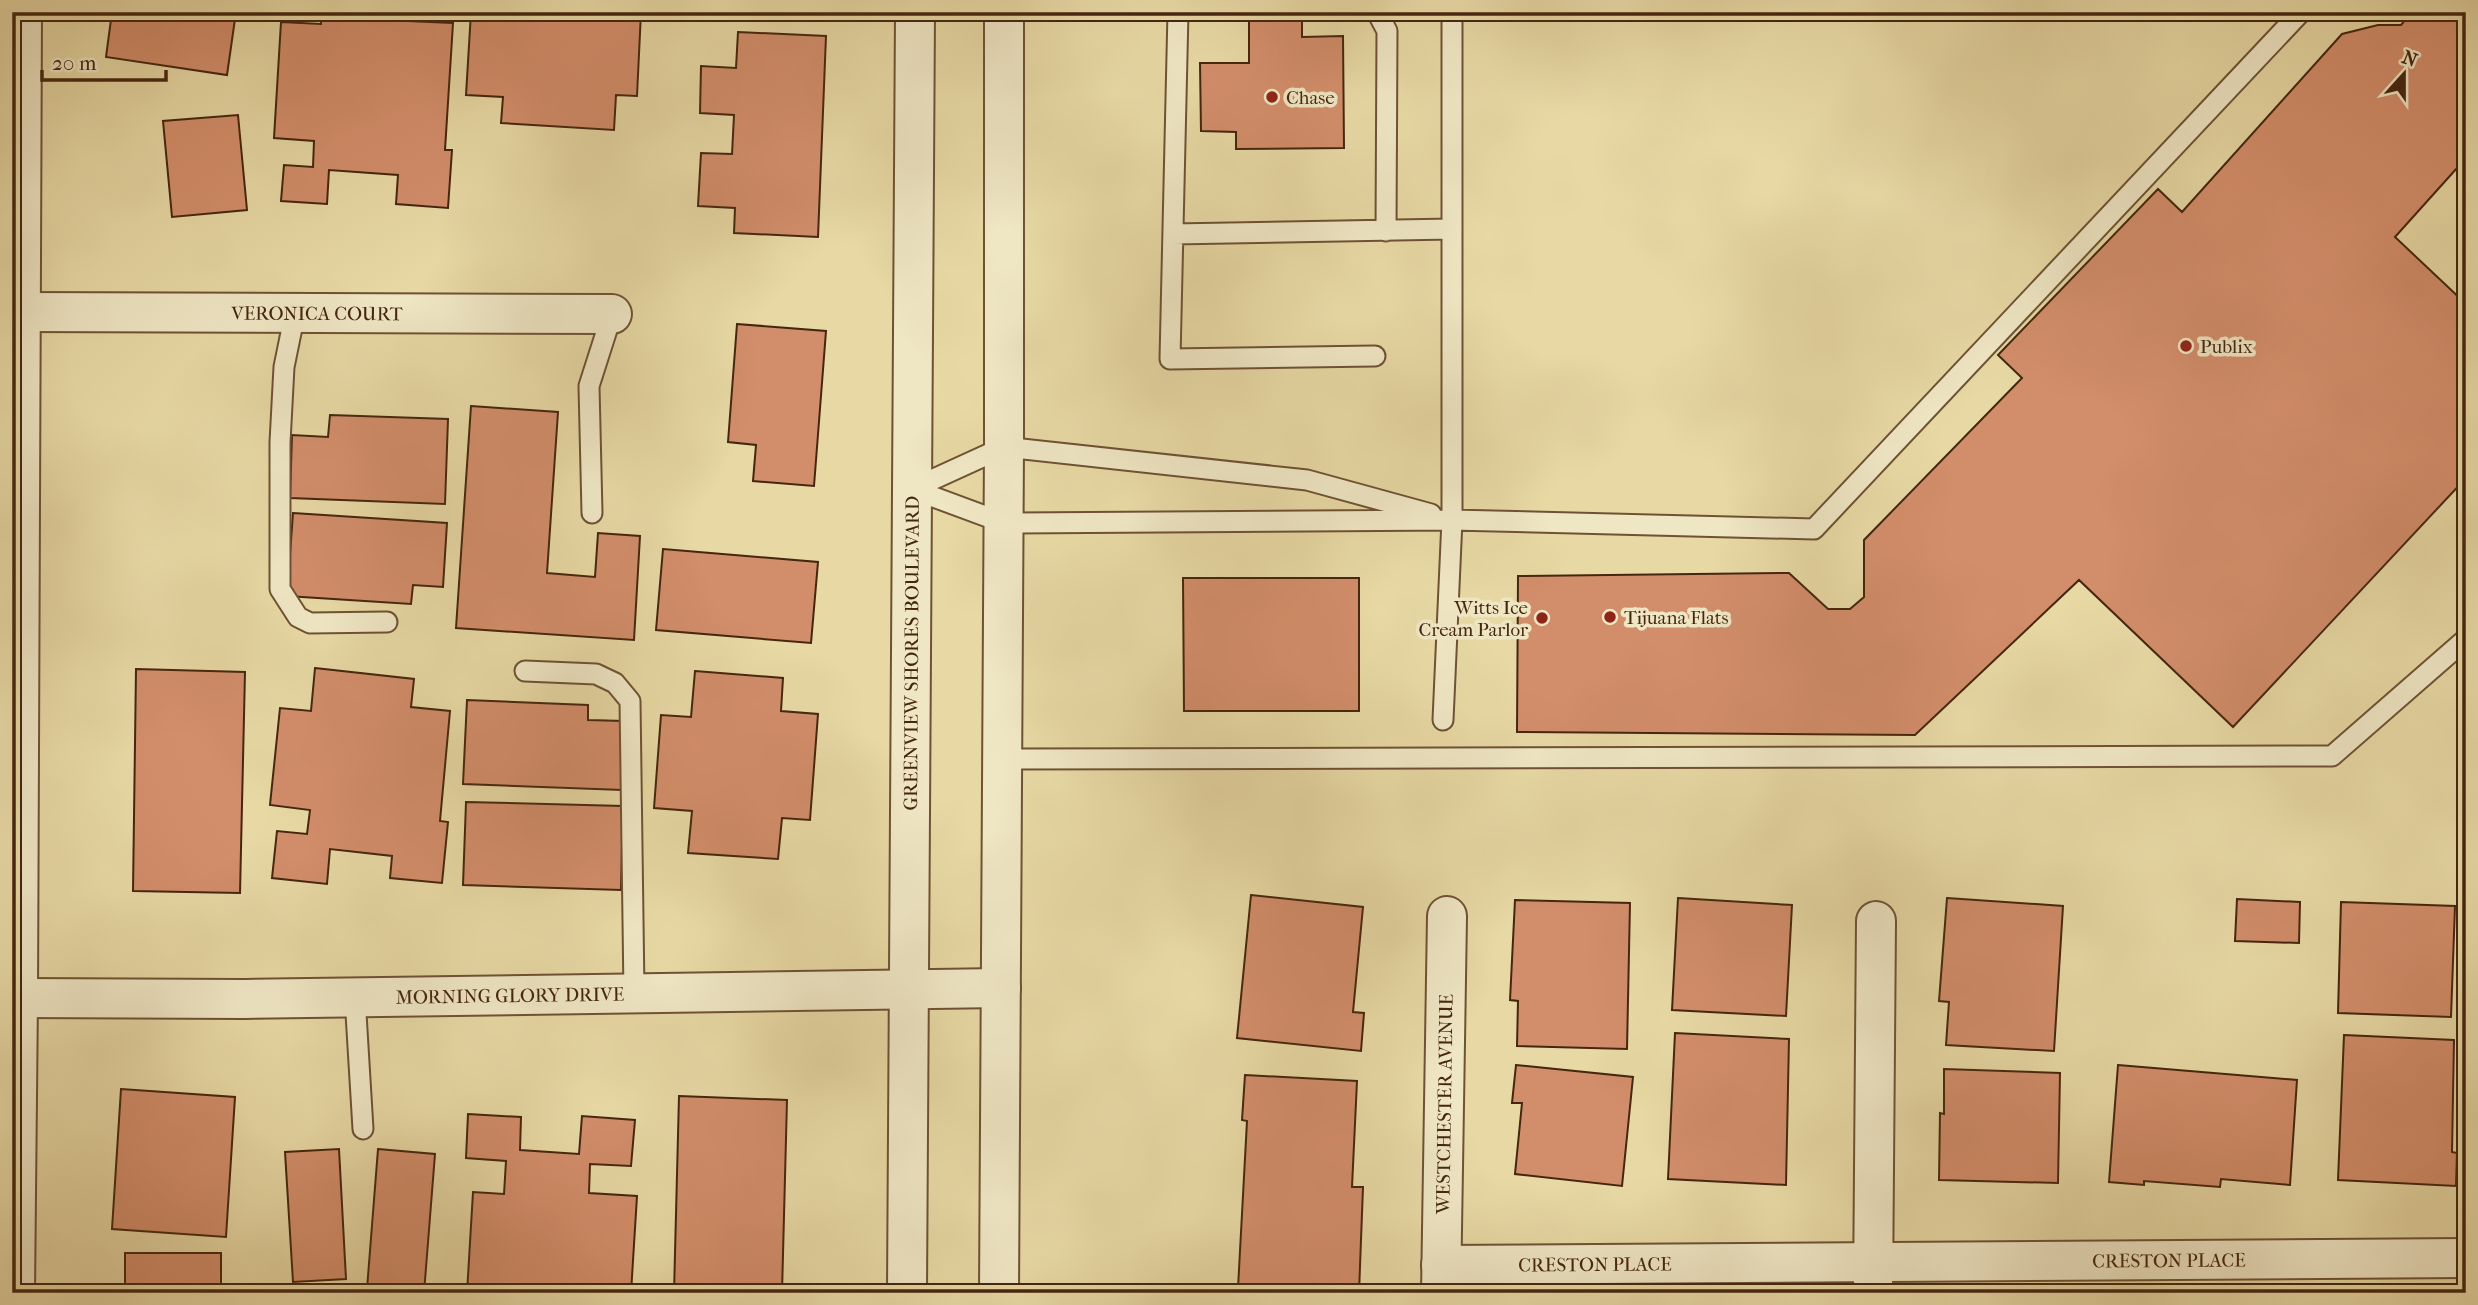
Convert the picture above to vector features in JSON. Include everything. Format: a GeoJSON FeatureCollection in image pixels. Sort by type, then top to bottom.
{"type":"FeatureCollection","features":[{"type":"Feature","properties":{"kind":"street"},"geometry":{"type":"LineString","coordinates":[[15,1293],[18,998],[16,452],[22,12]]}},
{"type":"Feature","properties":{"kind":"street","name":"GREENVIEW SHORES BOULEVARD"},"geometry":{"type":"LineString","coordinates":[[907,1293],[915,12]]}},
{"type":"Feature","properties":{"kind":"street"},"geometry":{"type":"LineString","coordinates":[[999,1293],[1004,12]]}},
{"type":"Feature","properties":{"kind":"street","name":"VERONICA COURT"},"geometry":{"type":"LineString","coordinates":[[18,332],[295,313],[612,314]]}},
{"type":"Feature","properties":{"kind":"street","name":"WESTCHESTER AVENUE"},"geometry":{"type":"LineString","coordinates":[[1441,1279],[1447,916]]}},
{"type":"Feature","properties":{"kind":"street"},"geometry":{"type":"LineString","coordinates":[[1873,1277],[1876,921]]}},
{"type":"Feature","properties":{"kind":"street","name":"MORNING GLORY DRIVE"},"geometry":{"type":"LineString","coordinates":[[18,998],[355,998],[1001,988]]}},
{"type":"Feature","properties":{"kind":"street","name":"CRESTON PLACE"},"geometry":{"type":"LineString","coordinates":[[1441,1279],[1873,1277],[2466,1258]]}},
{"type":"Feature","properties":{"kind":"lane"},"geometry":{"type":"LineString","coordinates":[[1178,12],[1170,359],[1375,356]]}},
{"type":"Feature","properties":{"kind":"lane"},"geometry":{"type":"LineString","coordinates":[[1377,12],[1387,31],[1386,231]]}},
{"type":"Feature","properties":{"kind":"lane"},"geometry":{"type":"LineString","coordinates":[[1443,720],[1452,520],[1452,12]]}},
{"type":"Feature","properties":{"kind":"lane"},"geometry":{"type":"LineString","coordinates":[[912,489],[1004,523],[1452,520],[1815,529],[2301,12]]}},
{"type":"Feature","properties":{"kind":"lane"},"geometry":{"type":"LineString","coordinates":[[1172,234],[1452,229]]}},
{"type":"Feature","properties":{"kind":"lane"},"geometry":{"type":"LineString","coordinates":[[295,313],[284,367],[280,442],[280,589],[298,617],[310,623],[387,622]]}},
{"type":"Feature","properties":{"kind":"lane"},"geometry":{"type":"LineString","coordinates":[[592,513],[589,386],[612,314]]}},
{"type":"Feature","properties":{"kind":"lane"},"geometry":{"type":"LineString","coordinates":[[912,489],[1004,447],[1307,480],[1452,520]]}},
{"type":"Feature","properties":{"kind":"lane"},"geometry":{"type":"LineString","coordinates":[[1002,759],[2332,756],[2466,639]]}},
{"type":"Feature","properties":{"kind":"lane"},"geometry":{"type":"LineString","coordinates":[[525,671],[596,674],[615,683],[630,701],[634,993]]}},
{"type":"Feature","properties":{"kind":"lane"},"geometry":{"type":"LineString","coordinates":[[355,998],[363,1129]]}},
{"type":"Feature","properties":{"kind":"building"},"geometry":{"type":"Polygon","coordinates":[[[112,12],[236,12],[227,75],[106,57],[112,12]]]}},
{"type":"Feature","properties":{"kind":"building"},"geometry":{"type":"Polygon","coordinates":[[[321,12],[408,12],[408,21],[453,23],[445,150],[452,150],[448,208],[396,204],[398,175],[329,170],[327,204],[281,201],[284,165],[313,167],[314,141],[274,138],[281,22],[321,24],[321,12]]]}},
{"type":"Feature","properties":{"kind":"building"},"geometry":{"type":"Polygon","coordinates":[[[471,12],[498,15],[498,12],[641,12],[637,96],[616,95],[614,130],[501,123],[503,97],[466,95],[471,12]]]}},
{"type":"Feature","properties":{"kind":"building","name":"Chase"},"geometry":{"type":"Polygon","coordinates":[[[1249,12],[1302,12],[1302,37],[1343,36],[1344,148],[1236,149],[1236,132],[1201,131],[1200,63],[1249,63],[1249,12]]]}},
{"type":"Feature","properties":{"kind":"building"},"geometry":{"type":"Polygon","coordinates":[[[2412,12],[2466,12],[2466,158],[2395,237],[2466,304],[2466,478],[2233,727],[2079,580],[1915,735],[1517,732],[1518,576],[1789,573],[1828,609],[1850,609],[1864,597],[1864,540],[2022,378],[1998,355],[2158,189],[2182,212],[2342,34],[2378,25],[2401,25],[2412,12]]]}},
{"type":"Feature","properties":{"kind":"building"},"geometry":{"type":"Polygon","coordinates":[[[738,32],[826,36],[818,237],[734,233],[735,208],[698,206],[701,153],[732,154],[734,115],[700,113],[701,66],[736,68],[738,32]]]}},
{"type":"Feature","properties":{"kind":"building"},"geometry":{"type":"Polygon","coordinates":[[[238,115],[247,210],[172,217],[163,121],[238,115]]]}},
{"type":"Feature","properties":{"kind":"building"},"geometry":{"type":"Polygon","coordinates":[[[737,324],[826,331],[814,486],[753,481],[756,445],[728,442],[737,324]]]}},
{"type":"Feature","properties":{"kind":"building"},"geometry":{"type":"Polygon","coordinates":[[[471,406],[558,412],[547,573],[595,577],[598,533],[640,536],[634,640],[456,628],[471,406]]]}},
{"type":"Feature","properties":{"kind":"building"},"geometry":{"type":"Polygon","coordinates":[[[330,415],[448,419],[445,504],[290,498],[292,435],[328,437],[330,415]]]}},
{"type":"Feature","properties":{"kind":"building"},"geometry":{"type":"Polygon","coordinates":[[[293,513],[447,523],[443,587],[413,585],[411,604],[287,596],[293,513]]]}},
{"type":"Feature","properties":{"kind":"building"},"geometry":{"type":"Polygon","coordinates":[[[663,549],[818,562],[811,643],[656,630],[663,549]]]}},
{"type":"Feature","properties":{"kind":"building"},"geometry":{"type":"Polygon","coordinates":[[[1183,578],[1359,578],[1359,711],[1184,711],[1183,578]]]}},
{"type":"Feature","properties":{"kind":"building"},"geometry":{"type":"Polygon","coordinates":[[[315,668],[414,679],[411,707],[450,711],[440,821],[448,822],[442,883],[390,878],[392,856],[330,849],[327,884],[272,878],[277,831],[307,834],[310,810],[270,805],[280,708],[311,711],[315,668]]]}},
{"type":"Feature","properties":{"kind":"building"},"geometry":{"type":"Polygon","coordinates":[[[136,669],[245,672],[240,893],[133,891],[136,669]]]}},
{"type":"Feature","properties":{"kind":"building"},"geometry":{"type":"Polygon","coordinates":[[[695,671],[783,678],[781,711],[818,714],[810,820],[782,818],[778,859],[688,853],[692,811],[654,808],[661,715],[691,717],[695,671]]]}},
{"type":"Feature","properties":{"kind":"building"},"geometry":{"type":"Polygon","coordinates":[[[467,700],[588,705],[588,720],[624,721],[622,790],[463,784],[467,700]]]}},
{"type":"Feature","properties":{"kind":"building"},"geometry":{"type":"Polygon","coordinates":[[[466,802],[623,806],[621,890],[463,885],[466,802]]]}},
{"type":"Feature","properties":{"kind":"building"},"geometry":{"type":"Polygon","coordinates":[[[1251,895],[1363,907],[1353,1012],[1364,1013],[1361,1051],[1237,1038],[1251,895]]]}},
{"type":"Feature","properties":{"kind":"building"},"geometry":{"type":"Polygon","coordinates":[[[1678,898],[1792,905],[1786,1016],[1672,1010],[1678,898]]]}},
{"type":"Feature","properties":{"kind":"building"},"geometry":{"type":"Polygon","coordinates":[[[1947,898],[2063,906],[2054,1051],[1946,1045],[1949,1002],[1939,1001],[1947,898]]]}},
{"type":"Feature","properties":{"kind":"building"},"geometry":{"type":"Polygon","coordinates":[[[2237,899],[2300,902],[2299,943],[2235,941],[2237,899]]]}},
{"type":"Feature","properties":{"kind":"building"},"geometry":{"type":"Polygon","coordinates":[[[1515,900],[1630,903],[1627,1049],[1517,1046],[1518,1001],[1510,1000],[1515,900]]]}},
{"type":"Feature","properties":{"kind":"building"},"geometry":{"type":"Polygon","coordinates":[[[2341,902],[2455,906],[2451,1017],[2338,1013],[2341,902]]]}},
{"type":"Feature","properties":{"kind":"building"},"geometry":{"type":"Polygon","coordinates":[[[1675,1033],[1789,1039],[1786,1185],[1668,1179],[1675,1033]]]}},
{"type":"Feature","properties":{"kind":"building"},"geometry":{"type":"Polygon","coordinates":[[[2344,1035],[2454,1040],[2452,1152],[2457,1153],[2456,1186],[2338,1180],[2344,1035]]]}},
{"type":"Feature","properties":{"kind":"building"},"geometry":{"type":"Polygon","coordinates":[[[1516,1065],[1633,1077],[1622,1186],[1515,1174],[1522,1103],[1512,1103],[1516,1065]]]}},
{"type":"Feature","properties":{"kind":"building"},"geometry":{"type":"Polygon","coordinates":[[[2118,1065],[2297,1080],[2290,1185],[2221,1179],[2220,1187],[2144,1181],[2144,1185],[2109,1182],[2118,1065]]]}},
{"type":"Feature","properties":{"kind":"building"},"geometry":{"type":"Polygon","coordinates":[[[1944,1069],[2060,1073],[2058,1183],[1939,1180],[1944,1069]]]}},
{"type":"Feature","properties":{"kind":"building"},"geometry":{"type":"Polygon","coordinates":[[[1245,1075],[1357,1081],[1352,1187],[1363,1187],[1359,1293],[1238,1288],[1247,1121],[1242,1120],[1245,1075]]]}},
{"type":"Feature","properties":{"kind":"building"},"geometry":{"type":"Polygon","coordinates":[[[121,1089],[235,1097],[226,1237],[112,1229],[121,1089]]]}},
{"type":"Feature","properties":{"kind":"building"},"geometry":{"type":"Polygon","coordinates":[[[679,1096],[787,1100],[782,1293],[674,1293],[679,1096]]]}},
{"type":"Feature","properties":{"kind":"building"},"geometry":{"type":"Polygon","coordinates":[[[468,1114],[521,1117],[520,1150],[579,1154],[582,1116],[635,1120],[631,1166],[590,1164],[589,1193],[637,1196],[631,1293],[467,1293],[473,1192],[504,1194],[506,1161],[466,1158],[468,1114]]]}},
{"type":"Feature","properties":{"kind":"building"},"geometry":{"type":"Polygon","coordinates":[[[339,1149],[346,1279],[293,1282],[285,1152],[339,1149]]]}},
{"type":"Feature","properties":{"kind":"building"},"geometry":{"type":"Polygon","coordinates":[[[378,1149],[435,1154],[424,1293],[367,1289],[378,1149]]]}},
{"type":"Feature","properties":{"kind":"building"},"geometry":{"type":"Polygon","coordinates":[[[125,1253],[221,1253],[221,1293],[125,1293],[125,1253]]]}},
{"type":"Feature","properties":{"kind":"place","name":"Chase"},"geometry":{"type":"Point","coordinates":[1272,97]}},
{"type":"Feature","properties":{"kind":"place","name":"Publix"},"geometry":{"type":"Point","coordinates":[2186,346]}},
{"type":"Feature","properties":{"kind":"place","name":"Tijuana Flats"},"geometry":{"type":"Point","coordinates":[1610,617]}},
{"type":"Feature","properties":{"kind":"place","name":"Witts Ice Cream Parlor"},"geometry":{"type":"Point","coordinates":[1542,618]}}]}
